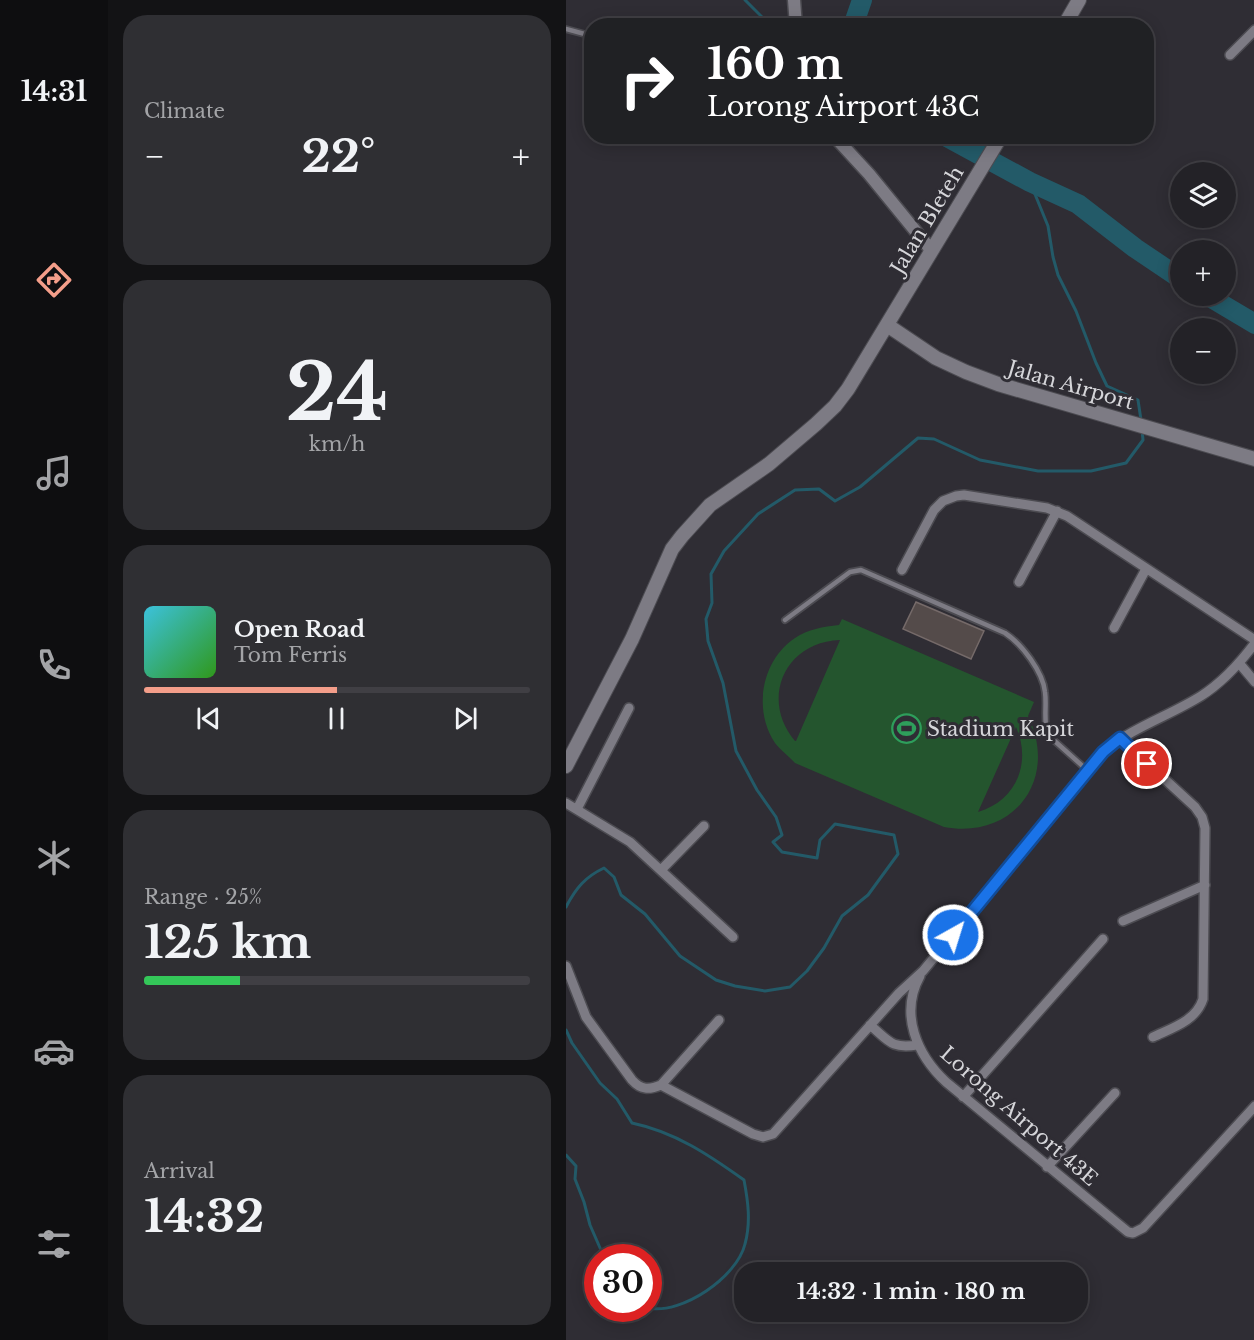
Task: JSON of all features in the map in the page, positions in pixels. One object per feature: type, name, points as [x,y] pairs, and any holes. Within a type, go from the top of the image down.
[{"type":"main road","points":[[1069,18],[1079,0]]},
{"type":"main road","name":"Jalan Bleteh","points":[[566,766],[632,639],[672,549],[710,505],[769,464],[835,406],[848,389],[996,144]]},
{"type":"main road","name":"Jalan Airport","points":[[887,325],[936,358],[998,384],[1254,459]]},
{"type":"street","points":[[794,0],[795,18]]},
{"type":"street","points":[[1230,55],[1254,30]]},
{"type":"street","points":[[841,144],[931,250]]},
{"type":"street","points":[[661,1085],[753,1134],[768,1136],[776,1131],[899,993],[923,971],[1103,752],[1120,738],[1202,695],[1239,663],[1254,642],[1146,568],[1057,511],[964,495],[949,498],[934,510],[902,570]]},
{"type":"street","points":[[1019,582],[1057,511]]},
{"type":"street","points":[[1114,628],[1146,568]]},
{"type":"street","points":[[1239,663],[1254,682]]},
{"type":"street","points":[[577,809],[629,708]]},
{"type":"street","points":[[1120,738],[1199,812],[1205,828],[1203,999],[1200,1008],[1186,1021],[1153,1037]]},
{"type":"street","points":[[566,803],[624,838],[733,937]]},
{"type":"street","points":[[661,870],[704,826]]},
{"type":"street","points":[[1123,921],[1205,885]]},
{"type":"street","points":[[964,1097],[1103,939]]},
{"type":"street","points":[[566,966],[586,1017],[632,1080],[647,1089],[661,1085],[719,1020]]},
{"type":"street","name":"Lorong Airport 43E","points":[[923,971],[917,982],[911,1006],[913,1032],[922,1055],[937,1074],[1123,1230],[1133,1233],[1143,1228],[1254,1106]]},
{"type":"street","points":[[870,1025],[895,1045],[903,1047],[917,1045]]},
{"type":"street","points":[[1048,1167],[1115,1093]]},
{"type":"lane","points":[[566,29],[584,35]]},
{"type":"lane","points":[[785,620],[850,572],[861,570],[1006,633],[1024,649],[1042,680],[1048,735],[1087,770]]},
{"type":"green space","points":[[842,619],[1034,702],[1028,716],[1036,739],[1038,762],[1034,782],[1024,800],[1010,814],[991,824],[969,829],[944,827],[795,763],[777,746],[768,730],[763,701],[764,687],[774,659],[783,648],[805,632],[839,625]],"holes":[[[840,640],[796,741],[795,741],[785,725],[779,708],[779,692],[783,676],[792,662],[804,651],[821,643]],[[1016,727],[1021,741],[1022,754],[1017,779],[1002,799],[978,812]]]},
{"type":"building","points":[[916,602],[984,631],[971,659],[903,629]]},
{"type":"waterway","points":[[745,0],[763,18]]},
{"type":"waterway","points":[[856,18],[862,0]]},
{"type":"waterway","points":[[960,144],[1030,182],[1078,204],[1170,272]]},
{"type":"waterway","points":[[1030,182],[1048,226],[1058,275],[1076,311],[1096,363],[1107,386],[1138,400],[1141,420]]},
{"type":"waterway","points":[[1225,306],[1255,324]]},
{"type":"waterway","points":[[566,907],[582,884],[591,875],[604,868],[614,877],[621,895],[645,914],[680,956],[716,980],[765,991],[790,987],[807,971],[824,948],[842,916],[868,895],[898,854],[894,835],[835,824],[820,840],[817,858],[782,852],[773,842],[782,835],[776,817],[757,790],[736,751],[723,683],[708,641],[706,619],[712,603],[711,574],[724,551],[758,514],[795,490],[819,489],[835,501],[860,487],[918,438],[934,439],[980,460],[1038,471],[1091,471],[1126,463],[1143,440],[1142,430]]},
{"type":"waterway","points":[[566,1030],[572,1043],[600,1083],[617,1099],[632,1123],[677,1138],[705,1153],[744,1180],[748,1228],[740,1257],[720,1281],[706,1291],[692,1300],[662,1309]]},
{"type":"waterway","points":[[566,1155],[576,1166],[575,1179],[598,1244]]},
{"type":"place","name":"Stadium Kapit","points":[[906,729]]},
{"type":"route","points":[[953,935],[1103,752],[1120,738],[1147,764]]}]
